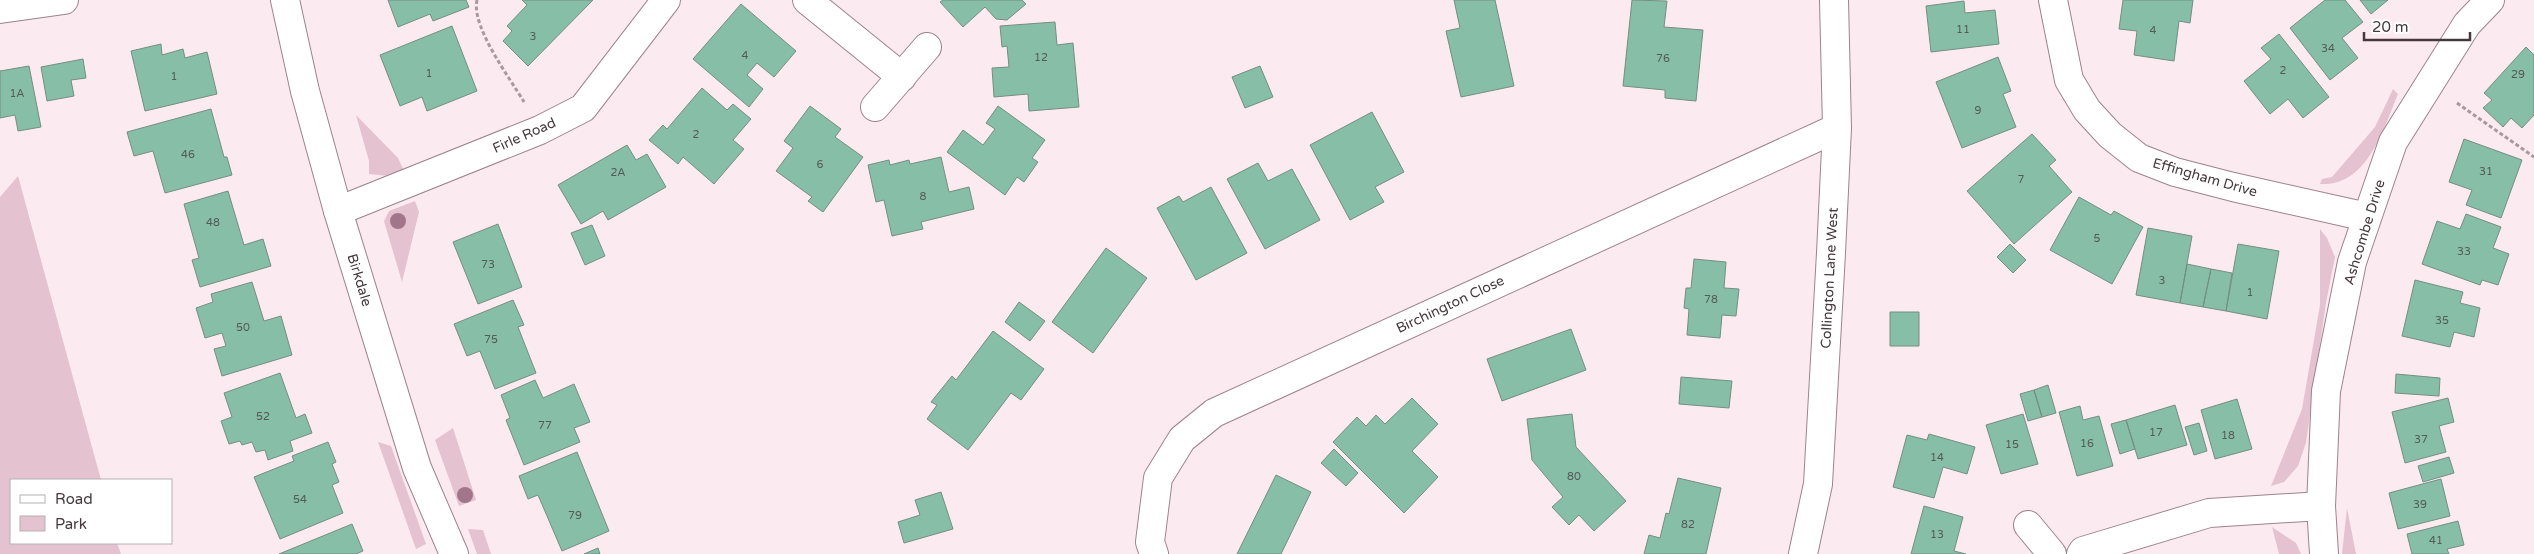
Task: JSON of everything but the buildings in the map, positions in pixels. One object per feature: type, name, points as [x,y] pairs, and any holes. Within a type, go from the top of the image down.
[{"type":"street","points":[[0,9],[64,0]]},
{"type":"street","name":"Birkdale","points":[[285,0],[305,91],[338,211],[417,468],[454,554]]},
{"type":"street","name":"Firle Road","points":[[338,211],[540,130],[583,108],[666,0]]},
{"type":"street","points":[[807,0],[902,76]]},
{"type":"street","name":"Collington Lane West","points":[[1803,554],[1818,484],[1837,128],[1834,0]]},
{"type":"street","name":"Effingham Drive","points":[[2053,0],[2069,80],[2087,110],[2098,123],[2139,158],[2175,172],[2232,187],[2367,217]]},
{"type":"street","name":"Ashcombe Drive","points":[[2324,554],[2321,506],[2326,391],[2352,262],[2393,142],[2467,24],[2490,0]]},
{"type":"street","points":[[876,107],[928,47]]},
{"type":"street","name":"Birchington Close","points":[[1154,554],[1150,542],[1158,478],[1182,439],[1214,413],[1837,128]]},
{"type":"street","points":[[2081,554],[2084,551],[2209,513],[2321,506]]},
{"type":"street","points":[[2028,525],[2052,554]]},
{"type":"path","points":[[477,0],[475,6],[478,24],[540,130]]},
{"type":"path","points":[[2430,84],[2534,157]]},
{"type":"green space","points":[[2393,89],[2398,94],[2371,154],[2350,176],[2336,182],[2320,184],[2322,179],[2332,177],[2375,127]]},
{"type":"green space","points":[[356,115],[398,158],[404,171],[389,176],[369,174],[369,161]]},
{"type":"green space","points":[[18,176],[101,479],[10,479],[10,544],[117,544],[121,554],[0,554],[0,197]]},
{"type":"green space","points":[[415,201],[419,212],[402,282],[384,221],[389,211]]},
{"type":"green space","points":[[2320,229],[2327,238],[2335,257],[2326,303],[2306,443],[2298,466],[2284,482],[2271,486],[2302,409],[2320,305]]},
{"type":"green space","points":[[453,428],[476,500],[459,506],[435,440]]},
{"type":"green space","points":[[378,442],[391,446],[426,544],[416,549]]},
{"type":"green space","points":[[2347,508],[2356,554],[2342,554]]},
{"type":"green space","points":[[2272,527],[2296,543],[2301,554],[2279,554]]},
{"type":"green space","points":[[468,529],[483,530],[491,554],[477,554]]}]
